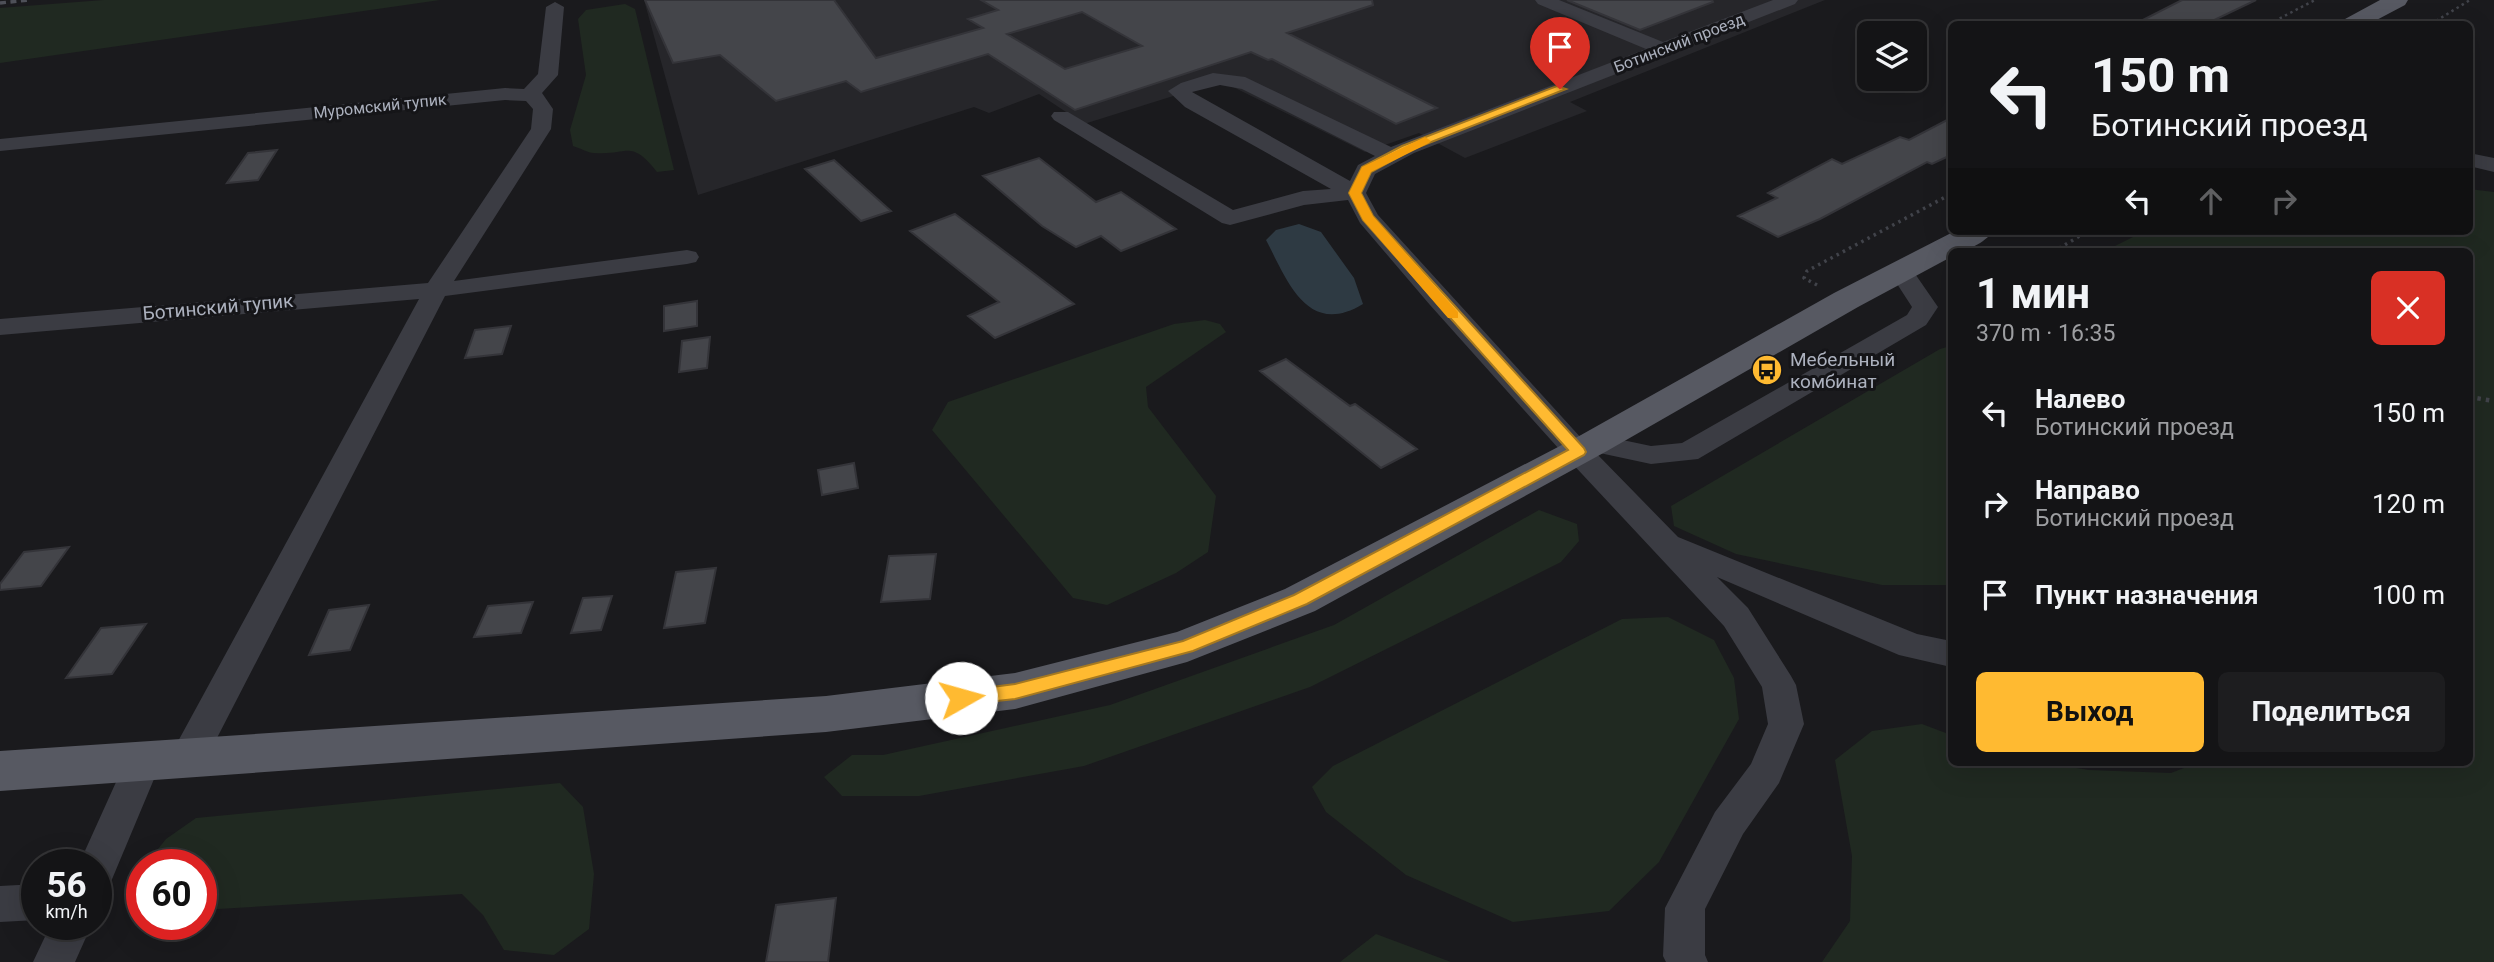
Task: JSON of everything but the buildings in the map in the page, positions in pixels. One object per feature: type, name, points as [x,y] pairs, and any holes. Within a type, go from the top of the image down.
[{"type":"main road","points":[[2359,21],[2398,0]]},
{"type":"main road","points":[[0,771],[826,714],[1015,691],[1187,646],[1300,600],[1586,447],[1846,300],[1971,235]]},
{"type":"street","points":[[1544,0],[1663,49]]},
{"type":"street","name":"Ботинский проезд","points":[[1355,193],[1366,170],[1392,156],[1789,0]]},
{"type":"street","points":[[188,756],[437,288],[541,130],[545,111],[541,101],[530,94],[548,75],[555,7]]},
{"type":"street","points":[[1392,156],[1249,85],[1227,77],[1206,80],[1178,92],[1192,103],[1355,193],[1377,228],[1586,447],[1664,542],[1736,617],[1779,685],[1786,724],[1766,772],[1729,823],[1685,908],[1684,956],[1687,962]]},
{"type":"street","name":"Муромский тупик","points":[[0,145],[505,94],[530,94]]},
{"type":"street","points":[[1061,116],[1230,218],[1303,198],[1355,193]]},
{"type":"street","points":[[2473,160],[2494,165]]},
{"type":"street","name":"Ботинский тупик","points":[[0,327],[489,285],[687,257]]},
{"type":"street","points":[[1586,447],[1651,455],[1688,452],[1917,320],[1925,307],[1902,273]]},
{"type":"street","points":[[1664,542],[1911,646],[1948,653]]},
{"type":"street","points":[[106,849],[144,760]]},
{"type":"street","points":[[0,904],[21,903]]},
{"type":"street","points":[[54,962],[64,940]]},
{"type":"path","points":[[2275,21],[2315,0]]},
{"type":"path","points":[[2436,21],[2470,0]]},
{"type":"path","points":[[1846,300],[1804,278],[1807,271],[1948,196]]},
{"type":"path","points":[[2060,248],[2081,235]]},
{"type":"path","points":[[2473,398],[2494,401]]},
{"type":"shaded area","points":[[104,0],[440,0],[0,63],[0,8]]},
{"type":"shaded area","points":[[644,0],[1825,0],[1570,102],[1587,111],[1465,158],[1419,133],[1365,152],[1221,81],[1084,124],[1039,94],[989,113],[974,107],[698,195]]},
{"type":"shaded area","points":[[625,4],[635,9],[674,170],[657,172],[641,155],[634,152],[592,153],[573,146],[570,130],[586,75],[578,19],[586,10]]},
{"type":"shaded area","points":[[2473,189],[2494,192],[2494,962],[1822,962],[1850,921],[1852,856],[1835,760],[1872,731],[1922,724],[1948,734],[1948,766],[2064,766],[2089,770],[2171,773],[2189,766],[2473,766],[2473,248],[2111,248],[2137,235],[2473,235]]},
{"type":"shaded area","points":[[1299,224],[1321,232],[1354,278],[1363,304],[1344,313],[1327,314],[1313,309],[1301,300],[1282,272],[1266,240],[1276,230]]},
{"type":"shaded area","points":[[1205,320],[1220,324],[1226,332],[1146,387],[1148,407],[1216,496],[1208,552],[1176,573],[1107,605],[1073,598],[932,430],[948,402],[1174,324]]},
{"type":"shaded area","points":[[1948,347],[1948,585],[1882,585],[1736,554],[1674,526],[1671,506]]},
{"type":"shaded area","points":[[1539,510],[1577,524],[1579,541],[1561,562],[1310,687],[1084,766],[919,796],[842,796],[824,777],[852,755],[883,755],[1110,705],[1334,625]]},
{"type":"shaded area","points":[[1668,617],[1714,640],[1734,678],[1739,719],[1659,862],[1609,911],[1513,922],[1406,875],[1326,812],[1312,787],[1333,766],[1622,619]]},
{"type":"shaded area","points":[[560,783],[583,807],[594,874],[589,929],[554,955],[504,950],[483,915],[462,894],[217,909],[217,849],[158,849],[166,839],[196,818]]},
{"type":"shaded area","points":[[1376,934],[1451,962],[1340,962]]},
{"type":"railway","points":[[0,3],[29,0]]},
{"type":"slow traffic","points":[[1425,141],[1366,170],[1355,193],[1368,218],[1453,315]]},
{"type":"place","name":"Мебельный комбинат","points":[[1767,370]]},
{"type":"route","points":[[961,698],[1015,691],[1187,646],[1300,600],[1578,452],[1368,218],[1355,193],[1366,170],[1406,148],[1560,89]]}]
